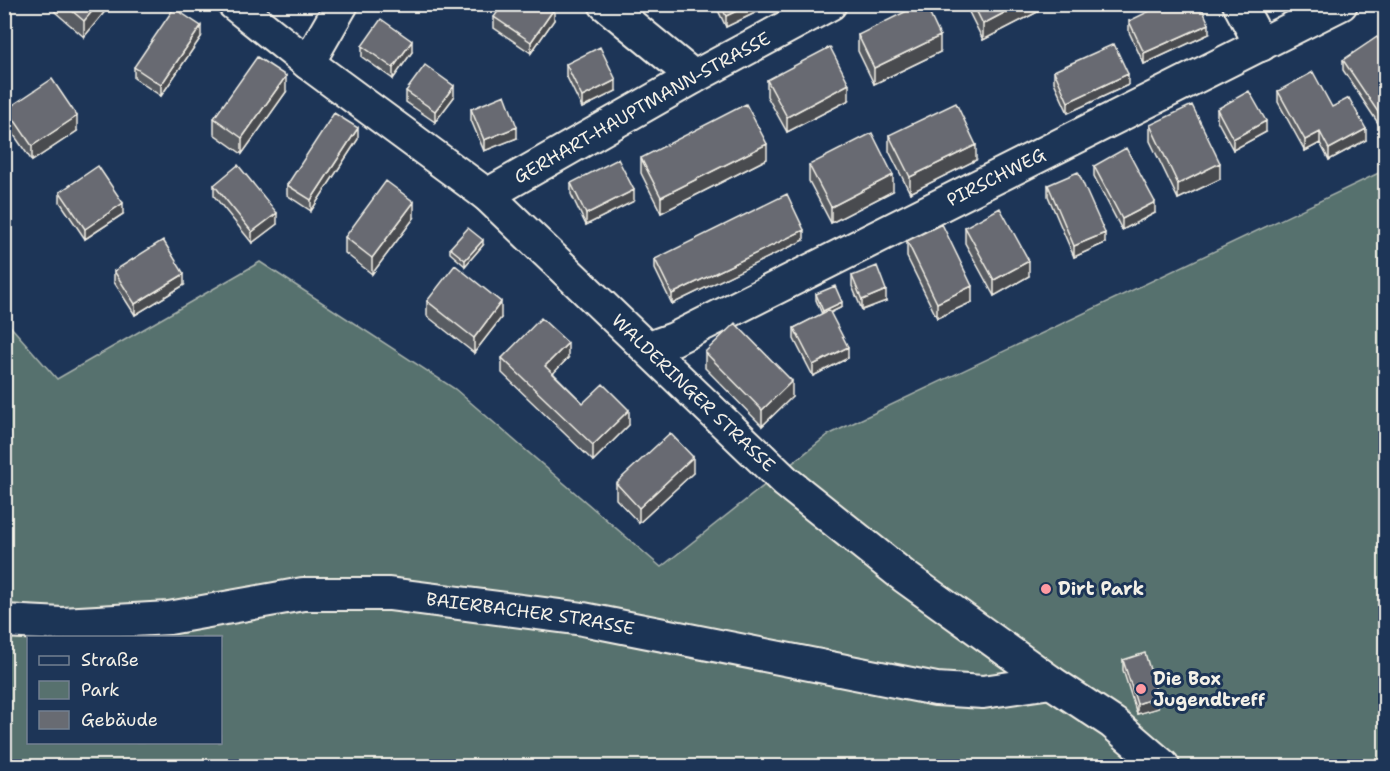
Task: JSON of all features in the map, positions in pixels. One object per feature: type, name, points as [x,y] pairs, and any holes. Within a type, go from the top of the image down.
[{"type":"street","name":"WALDERINGER STRASSE","points":[[234,4],[308,63],[487,195],[649,348],[786,482],[905,577],[1051,682],[1113,723],[1163,766]]},
{"type":"street","points":[[308,63],[342,4]]},
{"type":"street","points":[[605,4],[693,77]]},
{"type":"street","name":"GERHART-HAUPTMANN-STRASSE","points":[[487,195],[693,77],[830,4]]},
{"type":"street","points":[[1239,4],[1261,45]]},
{"type":"street","name":"PIRSCHWEG","points":[[649,348],[674,339],[1341,4]]},
{"type":"street","name":"BAIERBACHER STRASSE","points":[[4,621],[62,624],[169,618],[303,594],[389,594],[583,619],[936,688],[982,693],[1051,682]]},
{"type":"green space","points":[[1385,170],[1385,766],[5,766],[4,319],[57,379],[260,262],[455,389],[661,567],[828,435]]},
{"type":"building","points":[[64,4],[98,4],[84,21]]},
{"type":"building","points":[[503,4],[547,4],[554,9],[531,42],[494,17]]},
{"type":"building","points":[[720,4],[751,4],[726,16]]},
{"type":"building","points":[[925,4],[940,36],[874,68],[858,35]]},
{"type":"building","points":[[973,4],[1021,4],[983,24]]},
{"type":"building","points":[[1164,4],[1200,4],[1209,24],[1144,53],[1129,21]]},
{"type":"building","points":[[174,8],[201,26],[161,85],[134,67]]},
{"type":"building","points":[[381,19],[412,41],[393,68],[362,46]]},
{"type":"building","points":[[1377,37],[1386,50],[1386,112],[1380,115],[1343,60]]},
{"type":"building","points":[[1114,44],[1128,74],[1068,102],[1054,71]]},
{"type":"building","points":[[600,47],[616,80],[582,97],[566,64]]},
{"type":"building","points":[[830,47],[849,84],[787,117],[767,80]]},
{"type":"building","points":[[257,57],[286,76],[242,138],[214,118]]},
{"type":"building","points":[[425,65],[454,86],[435,111],[406,91]]},
{"type":"building","points":[[1313,72],[1332,107],[1349,98],[1366,129],[1329,149],[1320,132],[1305,140],[1278,91]]},
{"type":"building","points":[[52,79],[77,116],[32,146],[7,109]]},
{"type":"building","points":[[1249,91],[1266,121],[1233,139],[1217,109]]},
{"type":"building","points":[[505,95],[517,127],[484,140],[471,109]]},
{"type":"building","points":[[956,103],[976,145],[910,177],[889,135]]},
{"type":"building","points":[[746,104],[767,144],[661,197],[641,158]]},
{"type":"building","points":[[1192,105],[1220,163],[1178,184],[1150,125]]},
{"type":"building","points":[[334,113],[358,128],[311,200],[287,185]]},
{"type":"building","points":[[872,133],[893,175],[831,207],[809,165]]},
{"type":"building","points":[[1126,148],[1155,202],[1122,219],[1094,166]]},
{"type":"building","points":[[618,159],[634,190],[586,214],[571,183]]},
{"type":"building","points":[[238,165],[277,213],[252,232],[214,185]]},
{"type":"building","points":[[98,166],[123,203],[85,229],[60,192]]},
{"type":"building","points":[[1078,172],[1105,233],[1074,246],[1048,185]]},
{"type":"building","points":[[386,181],[414,202],[372,258],[345,237]]},
{"type":"building","points":[[787,194],[804,230],[672,294],[655,259]]},
{"type":"building","points":[[1000,208],[1029,261],[994,280],[965,227]]},
{"type":"building","points":[[942,224],[972,286],[937,303],[907,241]]},
{"type":"building","points":[[468,228],[483,240],[465,260],[450,248]]},
{"type":"building","points":[[163,240],[184,274],[135,304],[114,271]]},
{"type":"building","points":[[455,265],[501,302],[474,338],[427,301]]},
{"type":"building","points":[[877,266],[886,290],[862,300],[852,276]]},
{"type":"building","points":[[835,286],[842,302],[823,311],[816,294]]},
{"type":"building","points":[[829,310],[848,347],[813,365],[794,328]]},
{"type":"building","points":[[541,318],[568,343],[545,366],[583,403],[603,384],[629,410],[593,445],[502,358]]},
{"type":"building","points":[[735,323],[792,381],[762,410],[705,352]]},
{"type":"building","points":[[670,433],[693,457],[639,508],[616,483]]},
{"type":"building","name":"Die Box Jugendtreff","points":[[1145,653],[1158,697],[1137,704],[1123,660]]},
{"type":"place","name":"Dirt Park","points":[[1046,589]]},
{"type":"place","name":"Die Box Jugendtreff","points":[[1141,689]]}]
